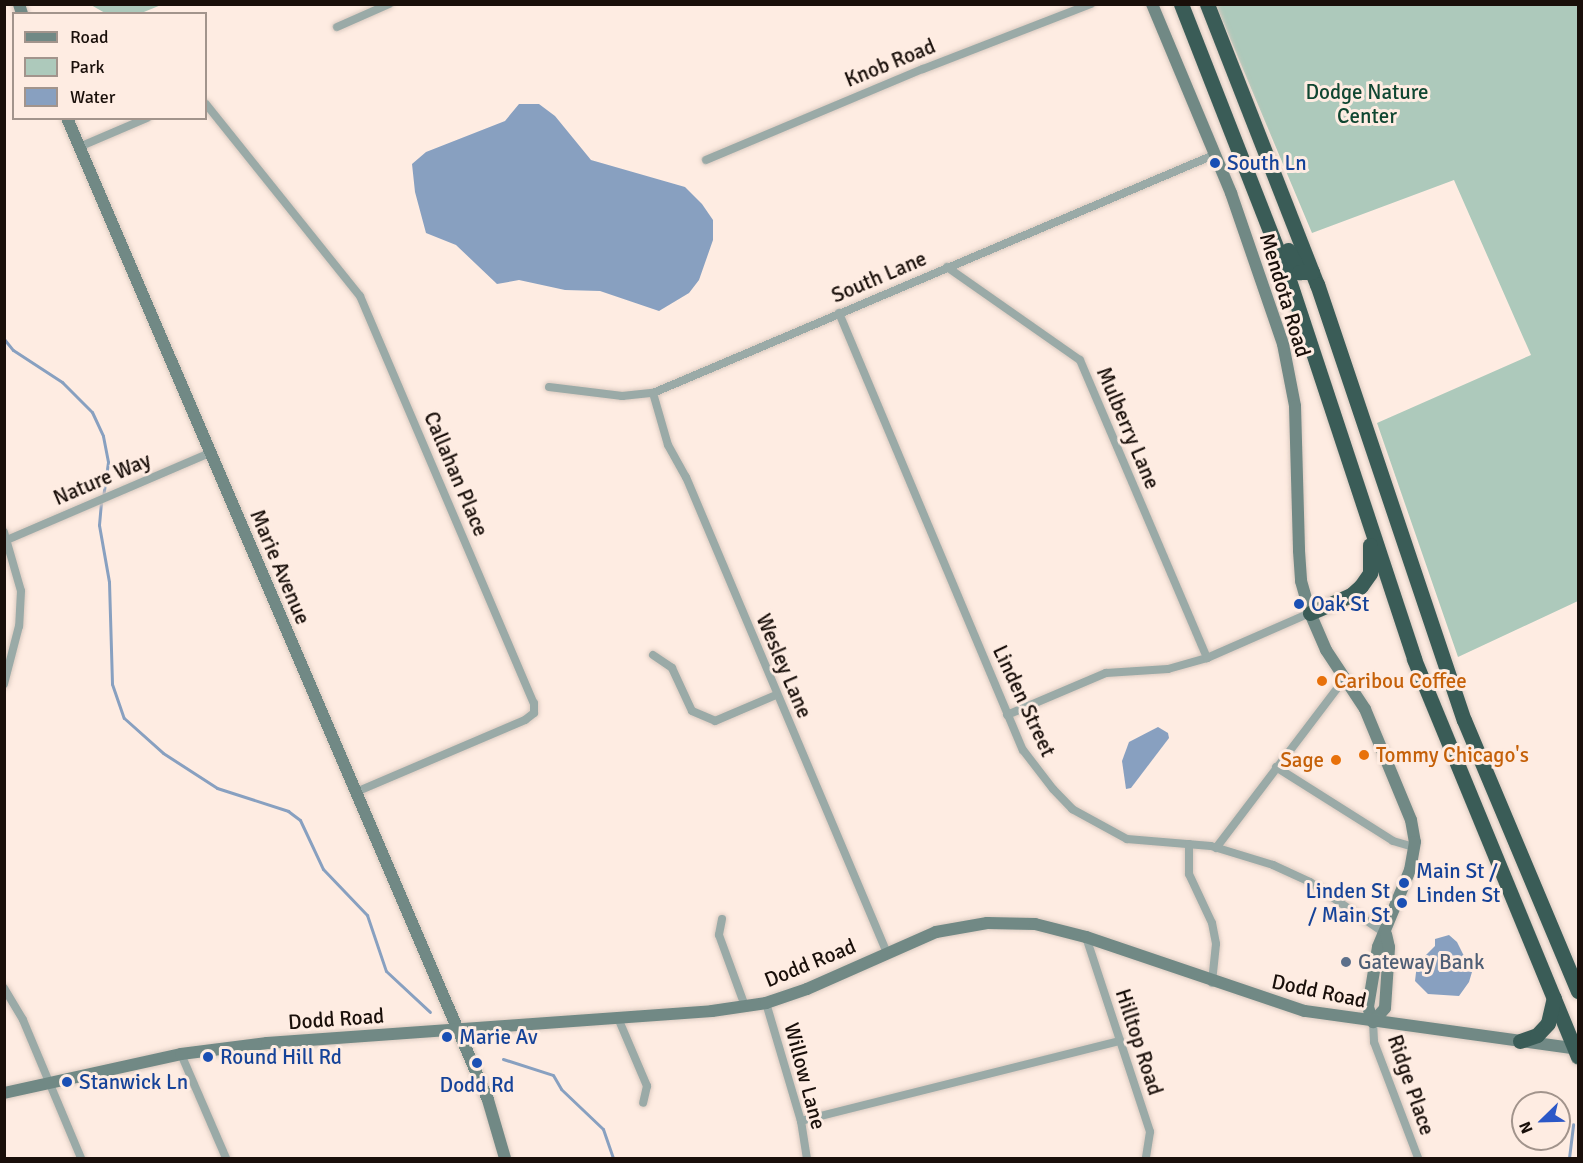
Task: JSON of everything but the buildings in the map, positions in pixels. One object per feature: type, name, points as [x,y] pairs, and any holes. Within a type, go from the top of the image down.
[{"type":"highway","points":[[1181,4],[1287,274],[1364,512],[1429,696],[1577,1051]]},
{"type":"highway","points":[[1207,4],[1312,272],[1464,719],[1578,991]]},
{"type":"highway","points":[[1241,152],[1280,228],[1293,264],[1303,273],[1312,272]]},
{"type":"highway","points":[[1310,613],[1351,596],[1370,573],[1372,559],[1364,512]]},
{"type":"highway","points":[[1520,1041],[1537,1035],[1548,1023],[1554,998]]},
{"type":"street","points":[[338,27],[389,4]]},
{"type":"street","name":"Knob Road","points":[[706,160],[923,69],[1091,4]]},
{"type":"street","name":"Mendota Road","points":[[1152,4],[1216,154],[1283,344],[1295,406],[1299,561],[1310,613],[1326,650],[1365,709],[1403,795],[1414,847]]},
{"type":"street","name":"Callahan Place","points":[[207,105],[360,296],[534,704],[534,713],[525,720],[356,792]]},
{"type":"street","name":"Marie Avenue","points":[[68,120],[488,1100],[506,1158]]},
{"type":"street","points":[[79,147],[142,120]]},
{"type":"street","name":"South Lane","points":[[549,387],[622,396],[653,393],[1216,154]]},
{"type":"street","name":"Mulberry Lane","points":[[947,267],[1080,360],[1207,658]]},
{"type":"street","name":"Linden Street","points":[[839,313],[1023,750],[1072,809],[1127,839],[1216,848],[1273,865],[1310,882],[1386,934]]},
{"type":"street","name":"Wesley Lane","points":[[653,393],[668,445],[686,477],[776,695],[887,953]]},
{"type":"street","name":"Nature Way","points":[[7,536],[210,453]]},
{"type":"street","points":[[4,684],[19,626],[21,591],[7,536]]},
{"type":"street","points":[[1007,715],[1106,673],[1168,669],[1207,658],[1310,613]]},
{"type":"street","points":[[654,655],[672,668],[692,711],[716,721],[776,695]]},
{"type":"street","points":[[1216,848],[1345,678]]},
{"type":"street","points":[[1276,767],[1393,841],[1414,847],[1405,885],[1386,934],[1378,947],[1368,1007],[1373,1022]]},
{"type":"street","points":[[1189,844],[1189,874],[1212,923],[1216,944],[1212,983]]},
{"type":"street","points":[[722,919],[719,935],[745,1006]]},
{"type":"street","name":"Dodd Road","points":[[4,1093],[181,1054],[267,1043],[618,1018],[766,1003],[807,989],[936,932],[987,923],[1035,924],[1086,937],[1212,983],[1305,1011],[1577,1051]]},
{"type":"street","name":"Hilltop Road","points":[[1086,937],[1150,1132],[1146,1158]]},
{"type":"street","points":[[4,988],[23,1020],[81,1158]]},
{"type":"street","name":"Willow Lane","points":[[766,1003],[801,1121],[807,1158]]},
{"type":"street","points":[[618,1018],[647,1086],[643,1102]]},
{"type":"street","name":"Ridge Place","points":[[1373,1022],[1374,1042],[1418,1158]]},
{"type":"street","points":[[801,1121],[1120,1041]]},
{"type":"street","points":[[181,1054],[226,1158]]},
{"type":"green space","points":[[91,5],[161,5],[144,12],[103,12]]},
{"type":"green space","name":"Dodge Nature Center","points":[[1216,5],[1578,5],[1578,601],[1458,657],[1377,423],[1531,355],[1454,180],[1312,233]]},
{"type":"water","points":[[519,104],[539,104],[555,116],[591,160],[685,187],[702,204],[713,220],[713,240],[699,280],[689,293],[659,311],[600,291],[565,290],[519,280],[497,284],[456,245],[426,233],[415,192],[412,164],[426,152],[505,121]]},
{"type":"water","points":[[1158,727],[1168,733],[1169,738],[1131,788],[1126,789],[1122,761],[1129,742]]},
{"type":"water","points":[[1449,935],[1457,942],[1472,972],[1469,982],[1459,996],[1428,994],[1415,981],[1417,964],[1435,946],[1435,939]]},
{"type":"waterway","points":[[4,339],[13,350],[62,382],[92,412],[103,436],[108,462],[103,496]]},
{"type":"waterway","points":[[101,502],[99,525],[109,582],[112,684],[124,718],[163,753],[217,788],[288,811],[300,820],[323,869],[367,915],[386,971],[430,1012]]},
{"type":"waterway","points":[[503,1059],[553,1075],[561,1089],[603,1129],[613,1158]]},
{"type":"waterway","points":[[1569,1158],[1573,1124]]},
{"type":"place","name":"South Ln","points":[[1215,163]]},
{"type":"place","name":"Oak St","points":[[1299,604]]},
{"type":"place","name":"Caribou Coffee","points":[[1322,681]]},
{"type":"place","name":"Tommy Chicago's","points":[[1364,755]]},
{"type":"place","name":"Sage","points":[[1336,760]]},
{"type":"place","name":"Main St / Linden St","points":[[1404,883]]},
{"type":"place","name":"Linden St / Main St","points":[[1402,903]]},
{"type":"place","name":"Gateway Bank","points":[[1346,962]]},
{"type":"place","name":"Marie Av","points":[[447,1037]]},
{"type":"place","name":"Round Hill Rd","points":[[208,1057]]},
{"type":"place","name":"Dodd Rd","points":[[477,1063]]},
{"type":"place","name":"Stanwick Ln","points":[[67,1082]]}]
